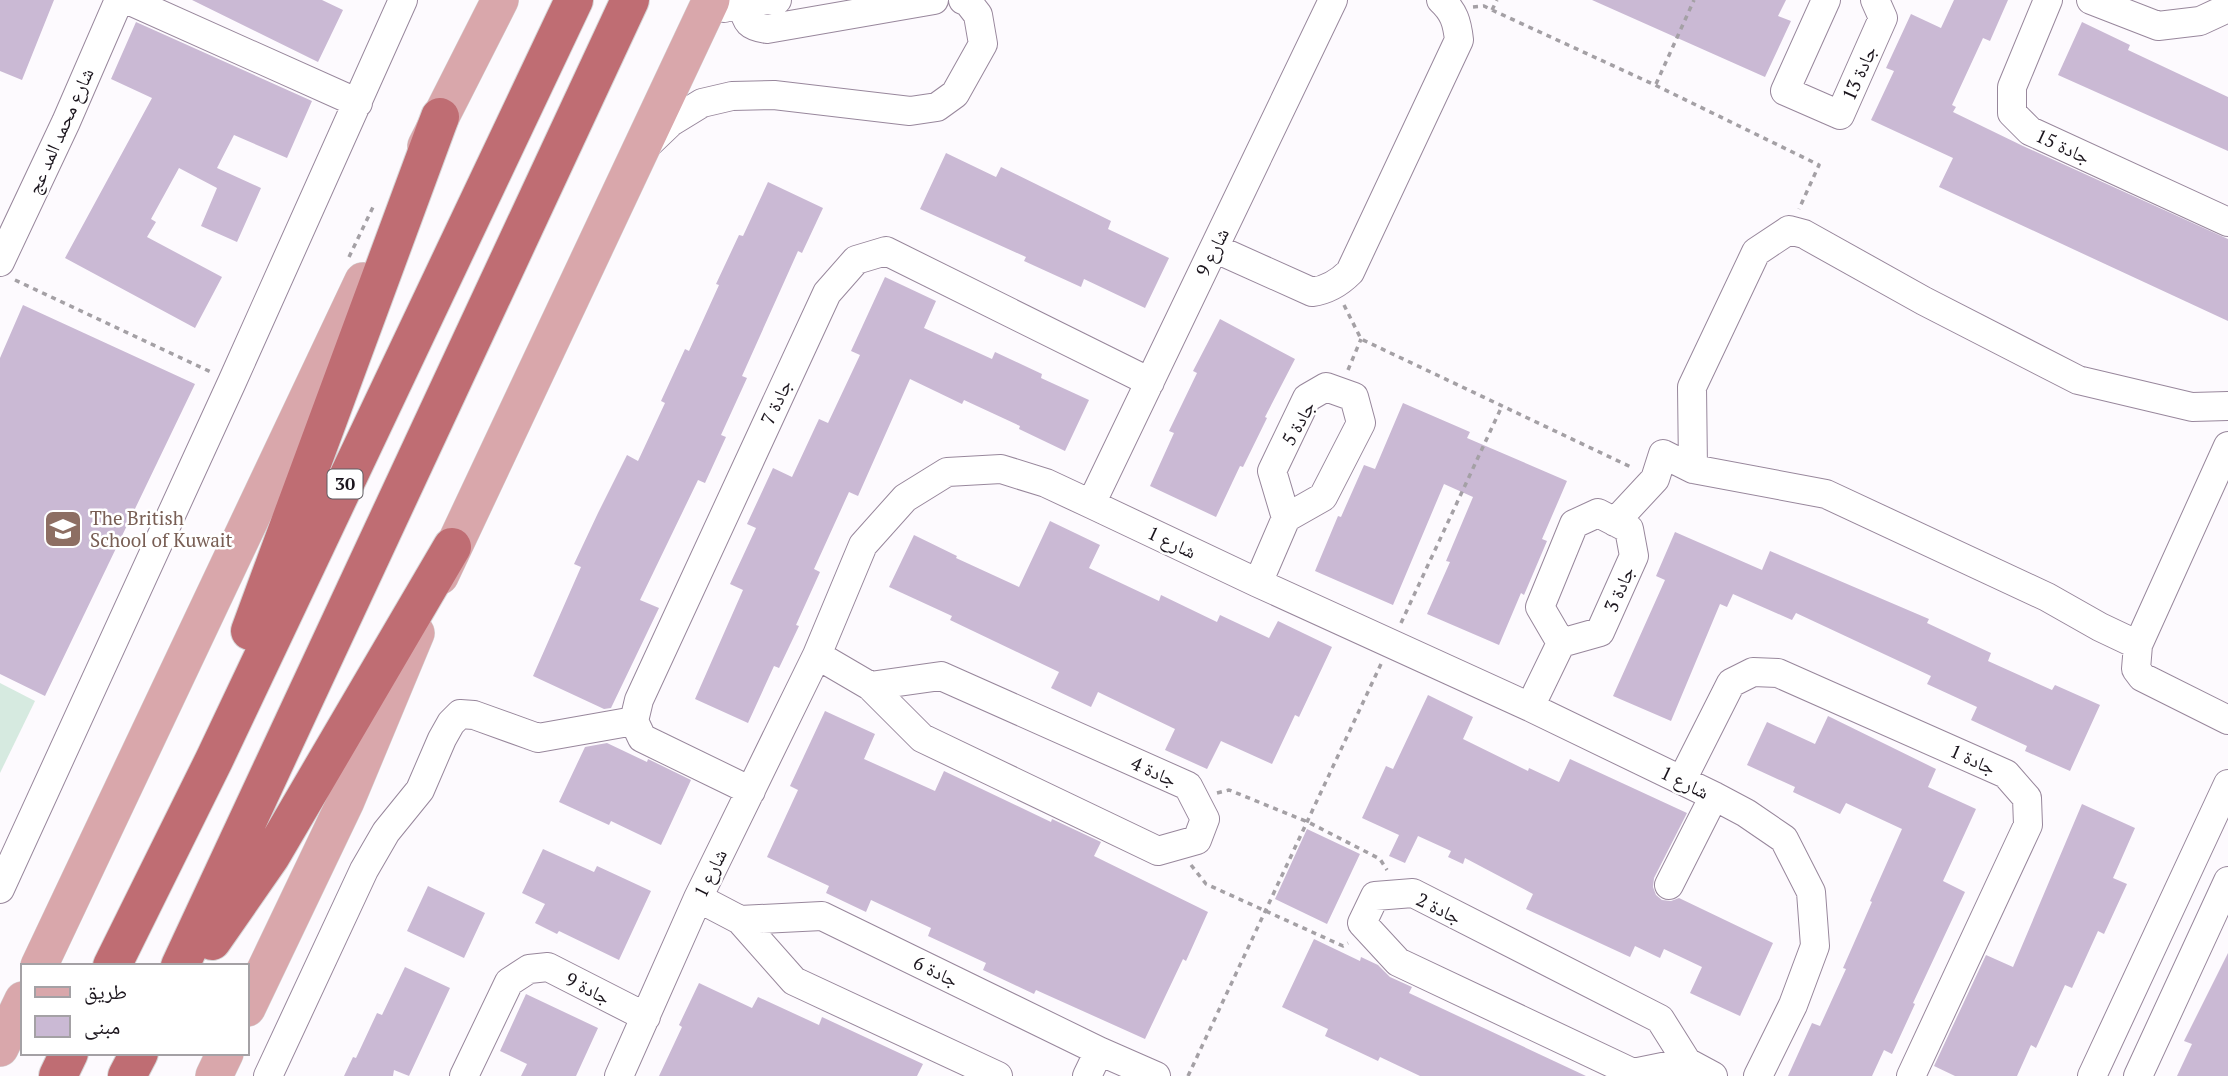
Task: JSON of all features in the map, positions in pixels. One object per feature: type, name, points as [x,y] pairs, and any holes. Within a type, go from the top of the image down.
[{"type":"highway","name":"30","points":[[113,964],[214,760],[574,0]]},
{"type":"highway","points":[[181,964],[630,0]]},
{"type":"highway","points":[[214,760],[247,640],[440,117]]},
{"type":"highway","points":[[196,964],[271,856],[452,547]]},
{"type":"highway","points":[[58,1076],[68,1055]]},
{"type":"highway","points":[[127,1076],[138,1055]]},
{"type":"main road","points":[[40,964],[440,117],[499,0]]},
{"type":"main road","points":[[248,1007],[346,801],[452,547],[644,143],[726,3]]},
{"type":"main road","points":[[0,1048],[21,1004]]},
{"type":"main road","points":[[214,1076],[224,1055]]},
{"type":"street","name":"شارع محمد المد عج","points":[[6,253],[119,0]]},
{"type":"street","points":[[128,0],[358,103]]},
{"type":"street","points":[[0,889],[403,0]]},
{"type":"street","points":[[726,3],[777,0]]},
{"type":"street","points":[[726,3],[754,27],[766,29],[934,0]]},
{"type":"street","points":[[644,143],[702,103],[732,96],[774,95],[910,111],[937,107],[955,94],[983,44],[978,15],[968,2],[962,0]]},
{"type":"street","name":"شارع 9","points":[[1091,504],[1334,0]]},
{"type":"street","name":"جادة 13","points":[[1826,0],[1785,91],[1840,116],[1883,18],[1875,0]]},
{"type":"street","name":"جادة 15","points":[[2048,0],[2012,87],[2012,113],[2031,131],[2228,222]]},
{"type":"street","points":[[2091,0],[2158,26],[2200,21],[2228,8]]},
{"type":"street","points":[[1214,248],[1312,292],[1325,290],[1350,272],[1459,40],[1457,20],[1446,4]]},
{"type":"street","points":[[1693,469],[1692,387],[1756,252],[1789,230],[1804,233],[1924,301],[2078,380],[2192,407],[2228,405]]},
{"type":"street","name":"جادة 7","points":[[634,721],[639,700],[827,293],[856,260],[887,251],[1150,382]]},
{"type":"street","name":"جادة 5","points":[[1326,387],[1354,397],[1362,423],[1323,497],[1286,518],[1272,471],[1307,398],[1326,387]]},
{"type":"street","points":[[2228,446],[2138,645],[2136,669],[2142,677],[2228,720]]},
{"type":"street","points":[[1530,707],[1561,643],[1540,607],[1574,524],[1598,513],[1615,522],[1655,479],[1662,454],[1693,469],[1826,494],[2047,597],[2138,645]]},
{"type":"street","name":"شارع 1","points":[[619,1076],[698,898],[817,655],[863,545],[905,498],[947,472],[1001,469],[1046,483],[1530,707],[1714,796],[1746,813],[1784,839],[1811,892],[1815,946],[1793,1005],[1758,1076]]},
{"type":"street","points":[[1258,583],[1286,518]]},
{"type":"street","name":"جادة 3","points":[[1561,643],[1600,632],[1634,556],[1629,529],[1615,522]]},
{"type":"street","points":[[817,655],[870,686],[922,738],[1158,851],[1177,846]]},
{"type":"street","name":"جادة 1","points":[[1682,780],[1731,682],[1753,672],[1778,673],[2006,774],[2027,798],[2028,825],[1911,1076]]},
{"type":"street","name":"جادة 4","points":[[870,686],[941,676],[1188,786],[1205,819],[1197,840],[1177,846]]},
{"type":"street","points":[[268,1076],[364,870],[386,832],[420,790],[451,723],[460,714],[474,715],[538,738],[634,721],[642,738],[751,792]]},
{"type":"street","points":[[2092,1076],[2228,784]]},
{"type":"street","points":[[1668,885],[1714,796]]},
{"type":"street","points":[[2106,1046],[2115,1061],[2141,1068],[2228,881]]},
{"type":"street","name":"جادة 2","points":[[1370,932],[1362,923],[1375,896],[1413,893],[1660,1019],[1687,1062],[1713,1076]]},
{"type":"street","points":[[698,898],[740,920],[794,981],[998,1076]]},
{"type":"street","name":"جادة 6","points":[[740,920],[822,916],[1156,1076]]},
{"type":"street","points":[[1370,932],[1398,962],[1633,1073],[1687,1062]]},
{"type":"street","name":"جادة 9","points":[[464,1076],[509,982],[529,969],[548,967],[646,1017]]},
{"type":"street","points":[[1087,1076],[1099,1051]]},
{"type":"path","points":[[1492,10],[1497,0]]},
{"type":"path","points":[[1655,85],[1694,0]]},
{"type":"path","points":[[1446,4],[1484,6],[1819,165],[1789,230]]},
{"type":"path","points":[[6,253],[232,382]]},
{"type":"path","points":[[1334,285],[1361,339],[1655,479]]},
{"type":"path","points":[[1339,392],[1361,339]]},
{"type":"path","points":[[1188,1076],[1503,406]]},
{"type":"path","points":[[1195,799],[1229,790],[1308,822],[1380,859],[1401,894]]},
{"type":"path","points":[[1177,846],[1206,884],[1343,946],[1370,932]]},
{"type":"green space","points":[[0,683],[35,701],[0,773]]},
{"type":"building","points":[[0,0],[54,0],[22,80],[0,71]]},
{"type":"building","points":[[192,0],[322,0],[343,10],[318,62]]},
{"type":"building","points":[[1592,0],[1786,0],[1778,16],[1791,21],[1765,77]]},
{"type":"building","points":[[1954,0],[2008,0],[1990,41],[1983,38],[1952,105],[1956,107],[1953,112],[2228,239],[2228,321],[1939,187],[1953,158],[1871,120],[1894,71],[1886,68],[1911,14],[1941,28]]},
{"type":"building","points":[[136,22],[312,101],[287,158],[234,135],[217,168],[261,188],[237,242],[201,226],[217,188],[179,168],[151,219],[156,222],[147,237],[222,277],[195,328],[65,258],[152,98],[111,79]]},
{"type":"building","points":[[2082,22],[2130,45],[2128,50],[2228,97],[2228,151],[2058,75]]},
{"type":"building","points":[[946,153],[996,177],[1001,167],[1111,221],[1108,229],[1169,258],[1145,308],[1084,279],[1081,287],[1024,261],[1026,257],[920,209]]},
{"type":"building","points":[[768,182],[823,208],[802,253],[798,251],[742,376],[747,378],[721,435],[726,437],[705,483],[698,480],[640,600],[659,608],[611,708],[604,709],[533,676],[581,567],[574,564],[598,513],[627,455],[638,461],[665,403],[661,401],[685,349],[689,351],[719,285],[716,284],[739,235],[743,236]]},
{"type":"building","points":[[885,277],[936,301],[924,328],[992,359],[995,352],[1042,374],[1041,378],[1089,400],[1065,451],[1019,429],[1020,426],[964,400],[962,404],[910,379],[858,496],[849,492],[814,569],[820,572],[796,625],[799,626],[779,668],[774,666],[748,723],[695,699],[743,590],[730,584],[756,528],[747,524],[773,468],[792,477],[819,419],[828,423],[860,355],[851,351]]},
{"type":"building","name":"The British School of Kuwait","points":[[23,305],[195,384],[45,696],[0,674],[0,358]]},
{"type":"building","points":[[1220,319],[1295,359],[1216,517],[1150,486],[1174,433],[1169,431],[1197,373],[1193,371]]},
{"type":"building","points":[[1403,403],[1470,432],[1467,438],[1567,481],[1542,539],[1547,541],[1499,645],[1427,614],[1450,562],[1446,561],[1473,497],[1444,484],[1393,605],[1315,571],[1338,516],[1341,517],[1364,465],[1375,469]]},
{"type":"building","points":[[1050,521],[1100,545],[1089,568],[1159,601],[1161,595],[1217,622],[1220,615],[1269,638],[1278,621],[1332,647],[1299,717],[1295,715],[1272,764],[1221,741],[1207,769],[1165,750],[1175,729],[1098,692],[1091,707],[1051,688],[1059,672],[950,620],[952,616],[889,587],[914,535],[1019,587]]},
{"type":"building","points":[[1675,532],[1762,570],[1770,551],[1929,619],[1927,623],[1991,653],[1988,661],[2052,690],[2055,685],[2100,705],[2070,771],[2025,751],[2027,746],[1971,720],[1977,707],[1927,684],[1931,676],[1796,613],[1792,620],[1733,594],[1727,607],[1720,604],[1671,721],[1613,696],[1665,580],[1656,576]]},
{"type":"building","points":[[1428,695],[1473,717],[1463,739],[1528,771],[1529,768],[1559,782],[1570,759],[1687,813],[1654,878],[1653,887],[1662,900],[1679,898],[1773,943],[1740,1016],[1690,993],[1702,967],[1664,949],[1660,958],[1635,946],[1630,957],[1526,909],[1533,894],[1465,858],[1463,864],[1448,857],[1451,851],[1418,836],[1405,863],[1389,856],[1399,835],[1362,818],[1386,766],[1393,769]]},
{"type":"building","points":[[825,711],[875,734],[864,759],[935,791],[944,771],[1051,822],[1052,819],[1101,842],[1094,856],[1208,912],[1145,1039],[1036,990],[1034,994],[983,970],[986,963],[928,936],[931,928],[871,900],[866,912],[826,893],[829,886],[767,857],[798,790],[790,786]]},
{"type":"building","points":[[1828,716],[1936,769],[1928,787],[1976,809],[1943,881],[1965,892],[1892,1054],[1884,1050],[1872,1076],[1788,1076],[1812,1023],[1820,1026],[1902,829],[1846,803],[1840,814],[1793,792],[1795,787],[1747,765],[1767,722],[1815,744]]},
{"type":"building","points":[[607,743],[691,780],[661,845],[611,821],[609,825],[559,802],[585,747]]},
{"type":"building","points":[[2082,804],[2135,828],[2113,878],[2127,884],[2104,934],[2098,931],[2072,988],[2065,985],[2036,1048],[2031,1045],[2017,1076],[1955,1076],[1934,1066],[1986,955],[2013,967]]},
{"type":"building","points":[[1307,829],[1360,854],[1327,924],[1275,899]]},
{"type":"building","points":[[543,849],[594,872],[597,866],[651,891],[619,960],[559,931],[557,934],[535,923],[545,904],[522,893]]},
{"type":"building","points":[[428,886],[485,913],[464,958],[407,931]]},
{"type":"building","points":[[1314,939],[1360,961],[1361,957],[1378,965],[1390,977],[1412,987],[1409,993],[1586,1076],[1420,1076],[1380,1057],[1378,1061],[1325,1036],[1328,1029],[1282,1007]]},
{"type":"building","points":[[2228,953],[2228,1076],[2177,1076],[2192,1044],[2184,1041]]},
{"type":"building","points":[[405,967],[450,988],[409,1076],[394,1070],[393,1076],[344,1076],[353,1057],[356,1058],[377,1013],[382,1015]]},
{"type":"building","points":[[699,983],[752,1008],[758,997],[819,1025],[822,1017],[923,1064],[917,1076],[659,1076]]},
{"type":"building","points":[[526,994],[598,1028],[576,1076],[521,1076],[527,1064],[500,1051]]},
{"type":"place","name":"The British School of Kuwait","points":[[63,529]]}]
